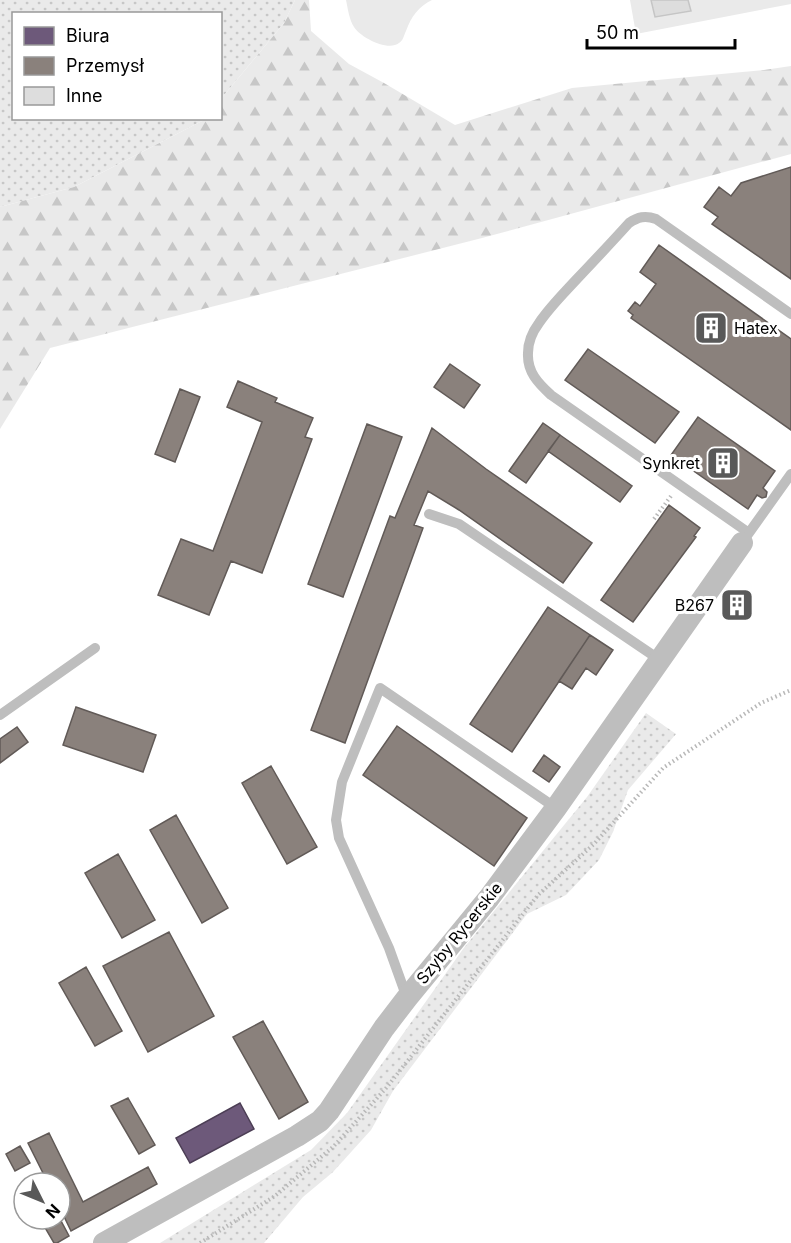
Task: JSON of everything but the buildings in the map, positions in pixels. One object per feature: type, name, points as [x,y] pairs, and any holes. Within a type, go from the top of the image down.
[{"type":"street","name":"Szyby Rycerskie","points":[[104,1243],[297,1136],[320,1120],[337,1099],[384,1028],[489,898],[556,808],[746,538]]},
{"type":"lane","points":[[791,314],[656,219],[649,216],[641,217],[629,224],[556,302],[539,323],[528,351],[529,368],[532,375],[551,395],[746,538],[791,474]]},
{"type":"lane","points":[[429,514],[459,524],[660,660]]},
{"type":"lane","points":[[0,715],[95,648]]},
{"type":"lane","points":[[407,998],[389,948],[339,838],[336,820],[342,782],[380,688],[556,808]]},
{"type":"path","points":[[654,519],[675,491]]},
{"type":"path","points":[[200,1243],[276,1196],[334,1146],[387,1087],[538,895],[594,844],[663,768],[761,703],[791,690]]},
{"type":"green space","points":[[0,0],[295,0],[284,23],[222,98],[222,12],[12,12],[12,120],[203,120],[74,187],[0,207]]},
{"type":"green space","points":[[295,0],[309,0],[311,31],[349,64],[455,125],[572,88],[791,66],[791,154],[482,238],[50,348],[0,429],[0,207],[74,187],[203,120],[222,120],[222,98],[284,23]]},
{"type":"green space","points":[[346,0],[432,0],[416,12],[400,42],[388,46],[368,39],[357,31],[351,21]]},
{"type":"green space","points":[[630,0],[791,0],[791,4],[636,34]]},
{"type":"green space","points":[[646,713],[676,734],[628,790],[613,832],[599,860],[566,895],[527,914],[393,1091],[371,1130],[333,1172],[303,1197],[264,1243],[160,1243],[311,1150],[347,1113],[463,949],[587,797]]},
{"type":"place","name":"Hatex","points":[[711,328]]},
{"type":"place","name":"Synkret","points":[[723,463]]},
{"type":"place","name":"B267","points":[[737,605]]}]
